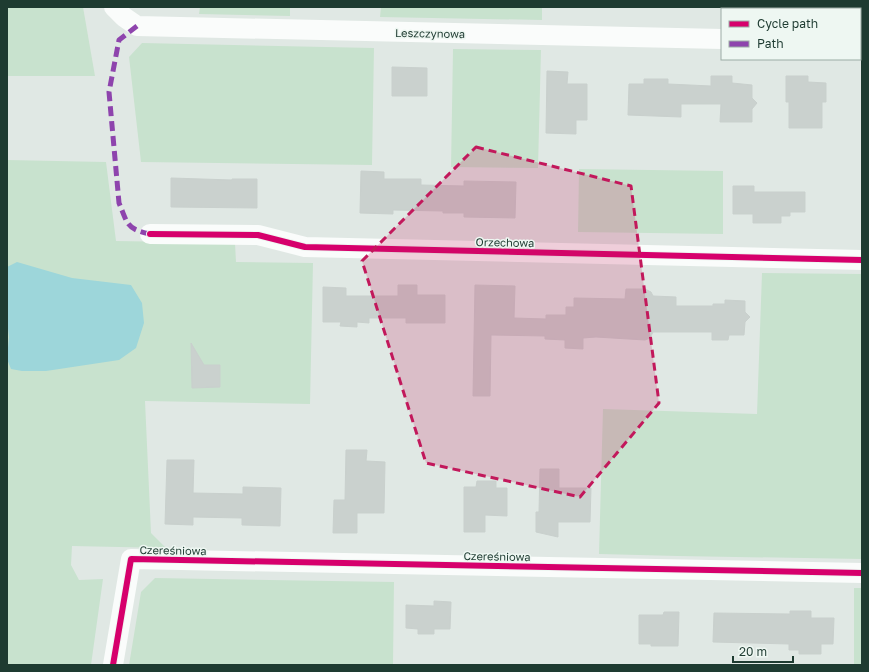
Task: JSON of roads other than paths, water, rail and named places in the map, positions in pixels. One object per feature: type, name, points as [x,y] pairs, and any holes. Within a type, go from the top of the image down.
[{"type":"street","name":"Leszczynowa","points":[[114,7],[124,17],[138,26],[721,39]]},
{"type":"street","name":"Orzechowa","points":[[150,234],[258,235],[305,248],[862,260]]},
{"type":"street","name":"Czereśniowa","points":[[112,665],[131,560],[862,574]]},
{"type":"water","points":[[17,262],[72,278],[131,285],[142,303],[144,323],[136,348],[119,360],[46,371],[22,371],[11,369],[7,359],[9,337],[7,320],[7,267]]}]
